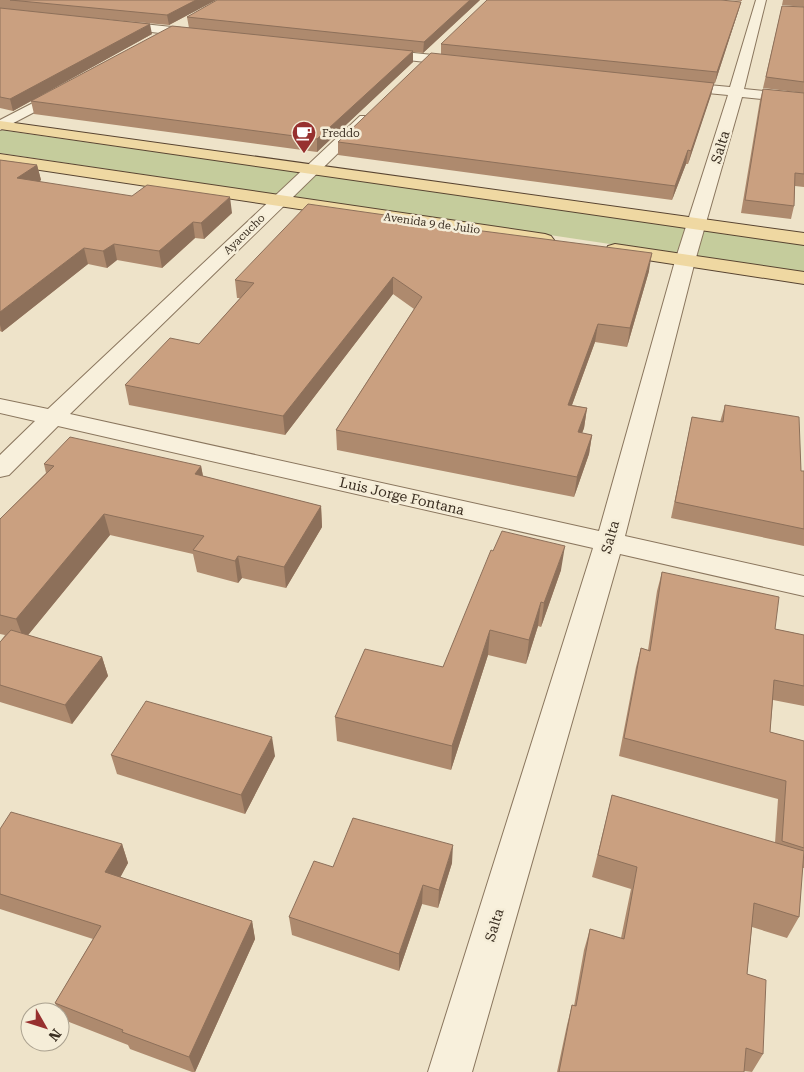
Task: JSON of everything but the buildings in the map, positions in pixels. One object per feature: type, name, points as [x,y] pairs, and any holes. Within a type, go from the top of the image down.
[{"type":"main road","points":[[0,126],[804,238]]},
{"type":"main road","name":"Avenida 9 de Julio","points":[[0,159],[559,242]]},
{"type":"main road","points":[[598,248],[804,278]]},
{"type":"street","name":"Salta","points":[[450,1072],[609,543],[685,261],[736,92],[759,6]]},
{"type":"street","points":[[154,41],[195,18]]},
{"type":"street","points":[[105,24],[211,36]]},
{"type":"street","points":[[414,72],[442,46]]},
{"type":"street","points":[[359,51],[478,64]]},
{"type":"street","points":[[0,126],[78,83]]},
{"type":"street","points":[[667,85],[804,99]]},
{"type":"street","name":"Ayacucho","points":[[0,470],[278,200],[314,169],[378,107]]},
{"type":"street","name":"Luis Jorge Fontana","points":[[0,406],[804,586]]},
{"type":"green space","points":[[0,130],[804,244],[804,273],[0,153]]},
{"type":"place","name":"Freddo","points":[[304,154]]}]
